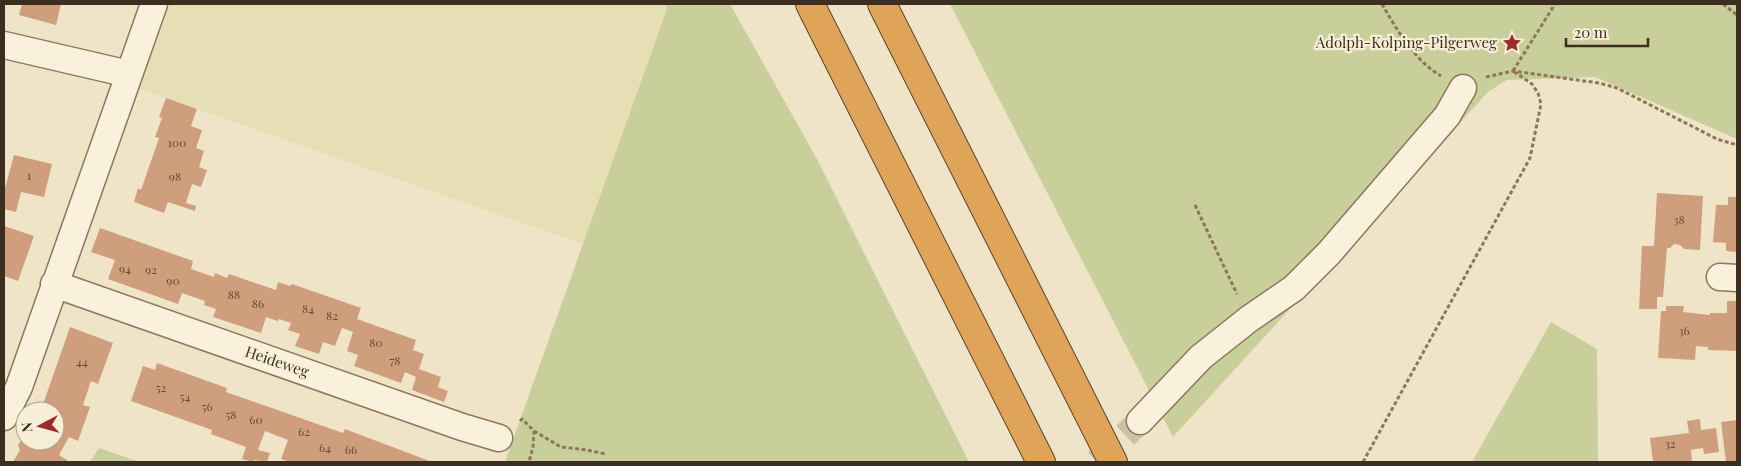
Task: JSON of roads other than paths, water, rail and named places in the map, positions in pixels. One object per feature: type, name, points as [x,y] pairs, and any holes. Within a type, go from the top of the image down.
[{"type":"highway","points":[[810,4],[1041,462]]},
{"type":"highway","points":[[882,4],[1113,462]]},
{"type":"street","points":[[4,417],[20,388],[54,284],[154,4]]},
{"type":"street","points":[[4,45],[129,74]]},
{"type":"street","points":[[1140,421],[1201,357],[1249,319],[1294,288],[1329,253],[1447,116],[1463,88]]},
{"type":"street","name":"Heideweg","points":[[54,284],[462,427],[500,438]]},
{"type":"tunnel","points":[[1097,462],[1140,421]]},
{"type":"place","name":"Adolph-Kolping-Pilgerweg","points":[[1512,43]]}]
